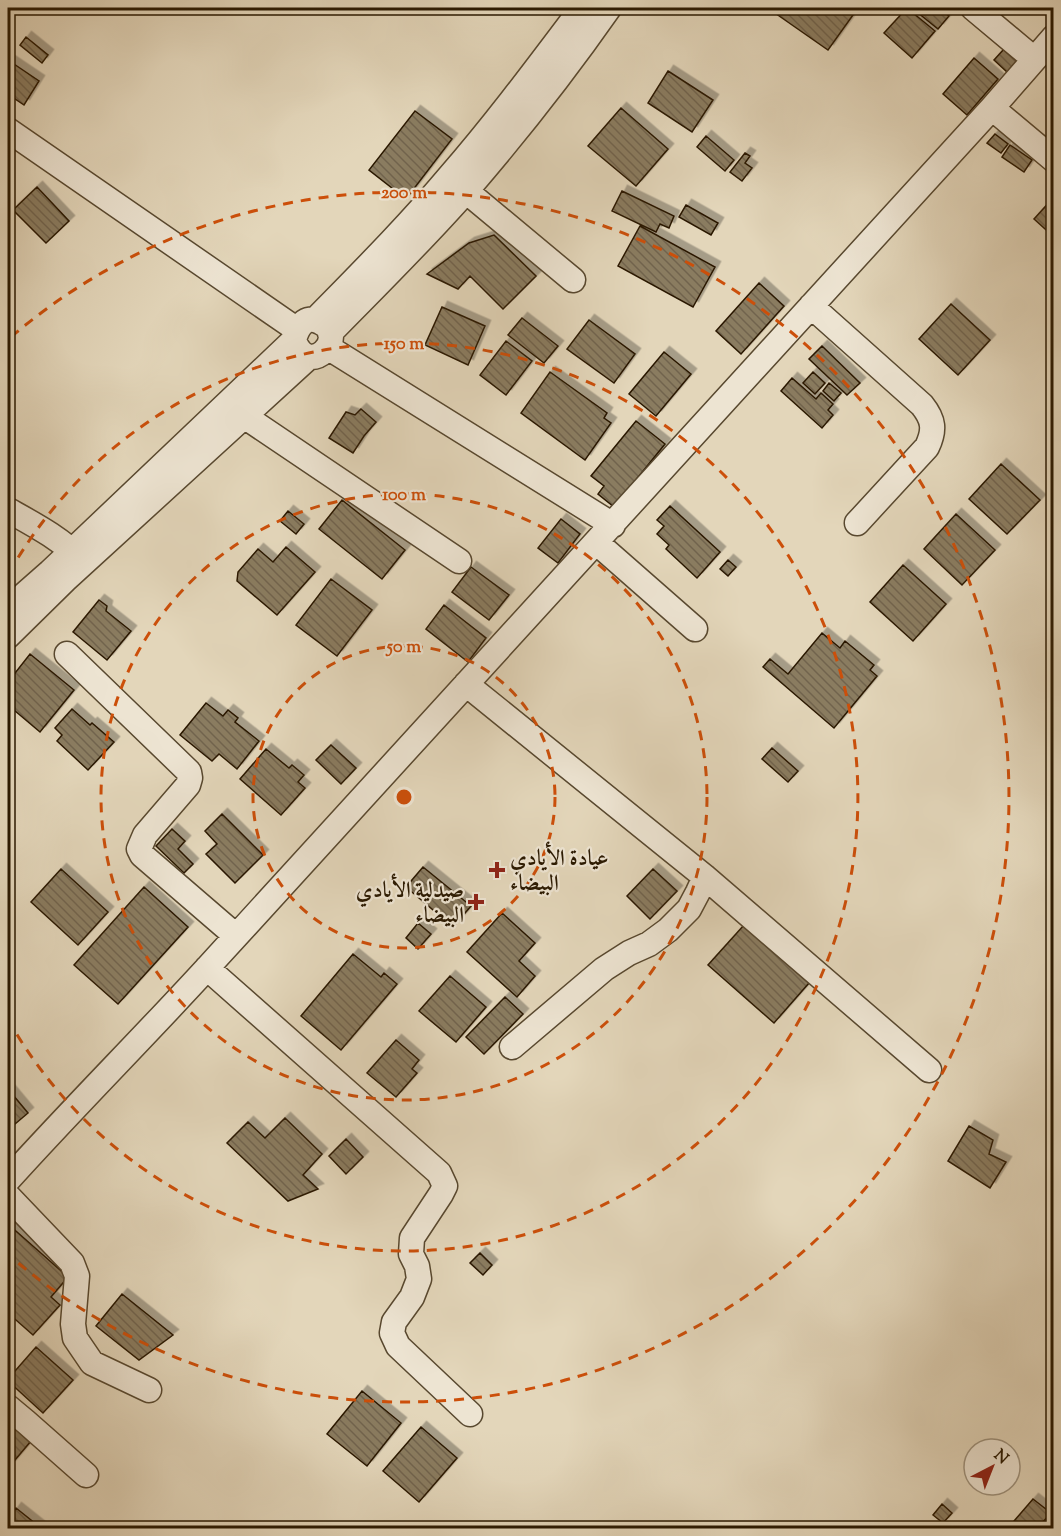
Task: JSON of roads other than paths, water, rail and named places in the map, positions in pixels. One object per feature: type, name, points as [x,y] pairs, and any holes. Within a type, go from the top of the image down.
[{"type":"street","points":[[8,636],[78,557],[312,338],[402,260],[466,191],[490,146],[582,8]]},
{"type":"street","points":[[8,611],[78,557],[244,416],[419,211],[555,82],[609,8]]},
{"type":"street","points":[[973,8],[1034,59]]},
{"type":"street","points":[[8,1180],[207,968],[597,543],[992,108],[1053,36]]},
{"type":"street","points":[[992,108],[1053,160]]},
{"type":"street","points":[[8,130],[312,338],[613,525]]},
{"type":"street","points":[[466,191],[573,280]]},
{"type":"street","points":[[811,306],[922,405],[932,422],[933,430],[927,447],[857,523]]},
{"type":"street","points":[[244,416],[459,561]]},
{"type":"street","points":[[8,510],[37,526],[78,557]]},
{"type":"street","points":[[597,543],[695,629]]},
{"type":"street","points":[[67,654],[189,772],[188,785],[146,835],[139,849],[142,855],[236,936]]},
{"type":"street","points":[[466,684],[705,877],[929,1070]]},
{"type":"street","points":[[512,1047],[604,969],[629,953],[649,944],[668,930],[689,909],[705,877]]},
{"type":"street","points":[[207,968],[439,1173],[445,1186],[412,1238],[411,1254],[417,1266],[419,1279],[412,1297],[394,1322],[392,1333],[398,1346],[470,1414]]},
{"type":"street","points":[[8,1196],[72,1263],[77,1276],[73,1324],[75,1338],[92,1363],[149,1390]]},
{"type":"street","points":[[8,1407],[86,1475]]},
{"type":"place","name":"عيادة الأيادي البيضاء","points":[[497,870]]},
{"type":"place","name":"صيدلية الأيادي البيضاء","points":[[476,902]]}]
